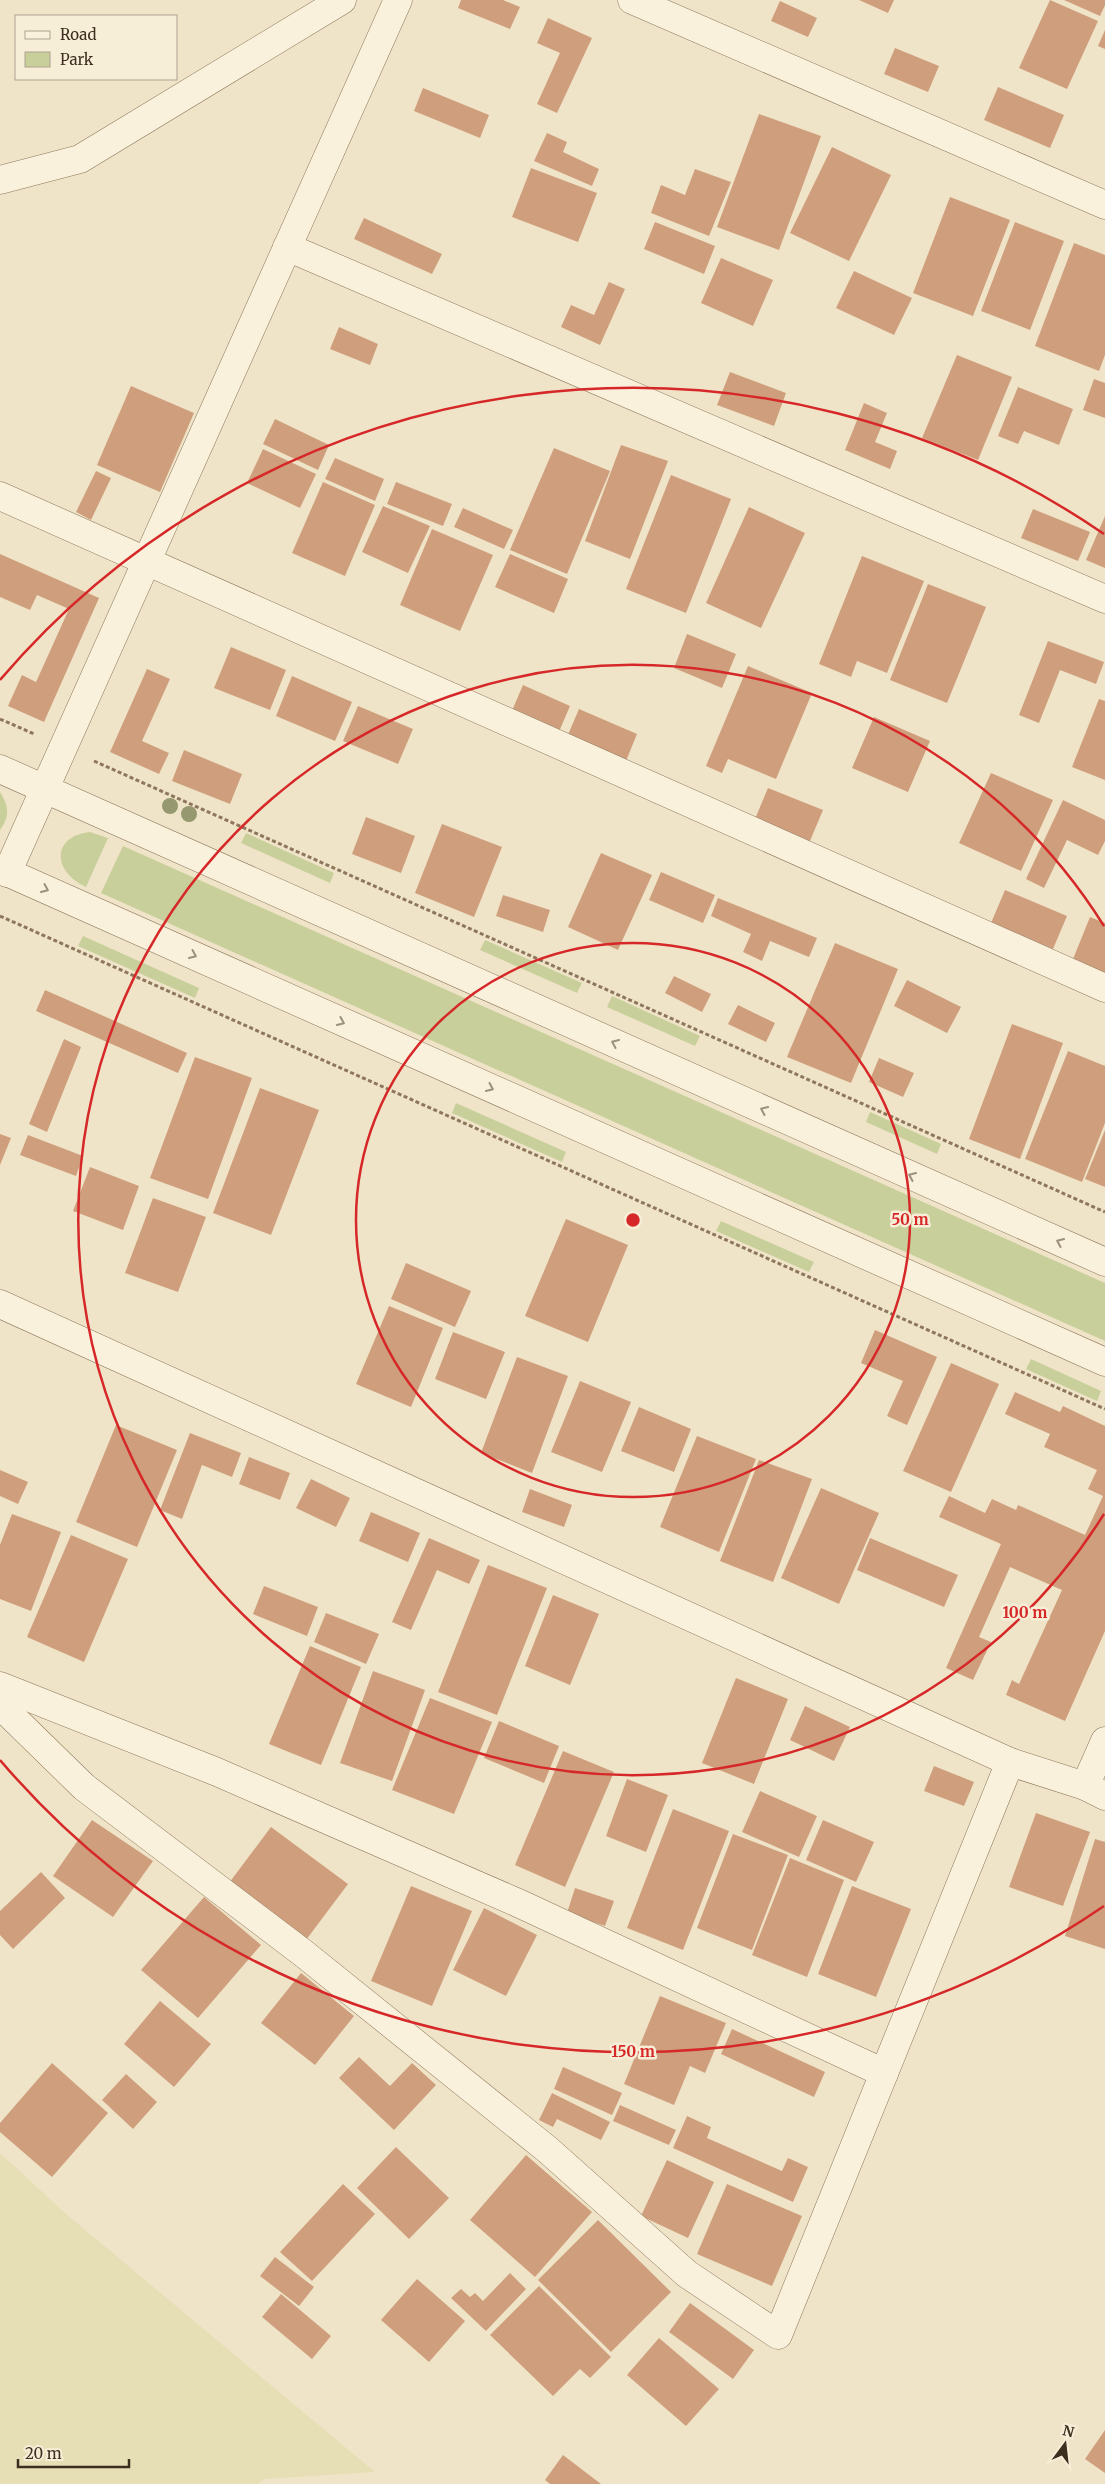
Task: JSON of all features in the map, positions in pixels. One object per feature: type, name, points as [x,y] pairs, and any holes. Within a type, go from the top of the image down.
[{"type":"street","points":[[0,180],[80,159],[342,0]]},
{"type":"street","points":[[398,0],[64,748],[4,871],[1105,1362]]},
{"type":"street","points":[[632,0],[1105,206]]},
{"type":"street","points":[[287,247],[1105,599]]},
{"type":"street","points":[[0,496],[1105,988]]},
{"type":"street","points":[[0,769],[1105,1262]]},
{"type":"street","points":[[0,1304],[1010,1762],[1095,1791],[1105,1741]]},
{"type":"street","points":[[0,1686],[217,1772],[516,1902],[884,2074]]},
{"type":"street","points":[[0,1705],[84,1787],[303,1953],[548,2150],[687,2274],[778,2335],[1010,1762]]},
{"type":"path","points":[[0,719],[1105,1212]]},
{"type":"path","points":[[0,916],[1105,1409]]},
{"type":"shaded area","points":[[0,2153],[66,2214],[375,2472],[264,2479],[258,2484],[0,2484]]},
{"type":"green space","points":[[0,792],[7,806],[7,816],[0,830]]},
{"type":"green space","points":[[90,832],[108,838],[86,887],[75,881],[67,873],[62,864],[61,856],[62,848],[68,841],[77,835]]},
{"type":"green space","points":[[246,833],[334,873],[330,883],[241,843]]},
{"type":"green space","points":[[123,846],[1105,1283],[1105,1341],[101,893]]},
{"type":"green space","points":[[83,936],[199,988],[195,998],[78,946]]},
{"type":"green space","points":[[485,940],[582,983],[577,993],[480,950]]},
{"type":"green space","points":[[612,996],[700,1036],[695,1046],[607,1007]]},
{"type":"green space","points":[[456,1103],[566,1152],[562,1162],[452,1113]]},
{"type":"green space","points":[[870,1112],[941,1144],[937,1154],[866,1122]]},
{"type":"green space","points":[[721,1221],[814,1262],[809,1272],[716,1231]]},
{"type":"green space","points":[[1031,1359],[1101,1391],[1097,1401],[1026,1369]]},
{"type":"building","points":[[461,0],[503,0],[520,7],[510,29],[458,8]]},
{"type":"building","points":[[859,0],[894,0],[888,13]]},
{"type":"building","points":[[1050,0],[1098,21],[1067,89],[1019,68]]},
{"type":"building","points":[[1064,0],[1105,0],[1105,5],[1100,16]]},
{"type":"building","points":[[780,1],[817,18],[808,37],[771,21]]},
{"type":"building","points":[[548,18],[592,38],[557,113],[537,104],[560,53],[537,43]]},
{"type":"building","points":[[1105,30],[1105,49],[1098,46]]},
{"type":"building","points":[[895,48],[939,66],[928,92],[884,74]]},
{"type":"building","points":[[998,87],[1064,115],[1050,148],[984,120]]},
{"type":"building","points":[[423,88],[489,115],[480,138],[414,111]]},
{"type":"building","points":[[759,114],[821,136],[779,250],[717,227]]},
{"type":"building","points":[[547,133],[567,142],[563,152],[599,169],[592,186],[534,161]]},
{"type":"building","points":[[832,147],[891,175],[849,261],[790,233]]},
{"type":"building","points":[[531,168],[597,193],[578,242],[512,217]]},
{"type":"building","points":[[695,169],[731,182],[709,236],[651,213],[661,185],[685,195]]},
{"type":"building","points":[[950,197],[1010,220],[973,316],[913,293]]},
{"type":"building","points":[[364,218],[442,254],[432,274],[354,239]]},
{"type":"building","points":[[655,222],[715,246],[704,274],[644,249]]},
{"type":"building","points":[[1015,222],[1064,241],[1030,330],[981,311]]},
{"type":"building","points":[[1074,243],[1105,255],[1105,355],[1099,371],[1035,346]]},
{"type":"building","points":[[721,258],[773,280],[753,326],[701,303]]},
{"type":"building","points":[[854,271],[912,298],[894,335],[836,308]]},
{"type":"building","points":[[609,282],[625,289],[600,345],[561,327],[571,305],[594,315]]},
{"type":"building","points":[[339,327],[378,344],[370,365],[330,349]]},
{"type":"building","points":[[957,355],[1012,377],[978,460],[922,438]]},
{"type":"building","points":[[730,372],[786,393],[774,426],[717,405]]},
{"type":"building","points":[[1094,379],[1105,383],[1105,418],[1083,410]]},
{"type":"building","points":[[131,386],[194,413],[160,492],[97,465]]},
{"type":"building","points":[[1018,387],[1073,409],[1059,445],[1024,431],[1018,444],[998,436]]},
{"type":"building","points":[[864,403],[887,413],[875,442],[897,451],[890,469],[845,450]]},
{"type":"building","points":[[275,419],[329,445],[318,470],[263,444]]},
{"type":"building","points":[[621,445],[668,461],[630,559],[585,541]]},
{"type":"building","points":[[554,448],[610,471],[567,574],[510,550]]},
{"type":"building","points":[[263,449],[316,474],[300,508],[247,483]]},
{"type":"building","points":[[335,458],[384,479],[375,501],[325,479]]},
{"type":"building","points":[[96,471],[111,478],[91,520],[76,512]]},
{"type":"building","points":[[671,475],[731,499],[686,613],[626,589]]},
{"type":"building","points":[[323,482],[375,505],[345,576],[292,553]]},
{"type":"building","points":[[396,482],[452,504],[443,526],[387,504]]},
{"type":"building","points":[[383,506],[430,526],[408,573],[362,552]]},
{"type":"building","points":[[749,507],[805,533],[761,628],[706,603]]},
{"type":"building","points":[[463,508],[513,530],[504,549],[454,527]]},
{"type":"building","points":[[1033,509],[1090,532],[1078,561],[1021,538]]},
{"type":"building","points":[[1105,516],[1105,568],[1086,560]]},
{"type":"building","points":[[432,529],[493,555],[460,631],[400,605]]},
{"type":"building","points":[[0,554],[99,598],[44,722],[8,706],[22,675],[36,682],[69,609],[37,595],[30,610],[0,597]]},
{"type":"building","points":[[510,554],[568,579],[554,613],[495,587]]},
{"type":"building","points":[[862,556],[924,581],[887,673],[857,661],[851,677],[819,664]]},
{"type":"building","points":[[928,584],[986,607],[947,703],[890,680]]},
{"type":"building","points":[[687,634],[736,654],[722,688],[674,668]]},
{"type":"building","points":[[1048,641],[1104,662],[1096,684],[1060,670],[1039,723],[1019,715]]},
{"type":"building","points":[[231,647],[286,670],[270,710],[214,688]]},
{"type":"building","points":[[748,666],[812,693],[776,779],[728,759],[722,773],[706,766]]},
{"type":"building","points":[[147,669],[170,679],[142,741],[169,753],[159,774],[110,752]]},
{"type":"building","points":[[292,676],[352,702],[335,741],[276,716]]},
{"type":"building","points":[[523,685],[570,706],[558,734],[511,713]]},
{"type":"building","points":[[1099,699],[1105,701],[1105,780],[1072,767]]},
{"type":"building","points":[[358,706],[413,729],[398,764],[343,741]]},
{"type":"building","points":[[579,709],[637,734],[626,761],[567,737]]},
{"type":"building","points":[[874,717],[930,741],[908,792],[852,768]]},
{"type":"building","points":[[184,750],[242,774],[230,804],[172,781]]},
{"type":"building","points":[[991,773],[1053,800],[1021,871],[959,843]]},
{"type":"building","points":[[768,788],[823,810],[807,848],[752,826]]},
{"type":"building","points":[[1063,800],[1105,820],[1105,841],[1098,855],[1067,840],[1044,888],[1026,879]]},
{"type":"building","points":[[366,817],[415,836],[401,873],[352,854]]},
{"type":"building","points":[[442,824],[502,847],[474,917],[415,893]]},
{"type":"building","points":[[601,853],[652,875],[618,950],[568,927]]},
{"type":"building","points":[[661,872],[715,895],[703,923],[649,900]]},
{"type":"building","points":[[1005,890],[1067,916],[1053,949],[991,923]]},
{"type":"building","points":[[503,895],[550,910],[543,932],[496,916]]},
{"type":"building","points":[[718,898],[817,938],[809,957],[770,941],[762,961],[743,952],[751,934],[711,916]]},
{"type":"building","points":[[1090,917],[1105,923],[1105,977],[1071,964]]},
{"type":"building","points":[[835,943],[898,969],[851,1083],[787,1057]]},
{"type":"building","points":[[674,976],[711,994],[702,1012],[665,993]]},
{"type":"building","points":[[907,980],[961,1007],[947,1033],[894,1006]]},
{"type":"building","points":[[45,990],[187,1053],[178,1073],[36,1011]]},
{"type":"building","points":[[738,1005],[775,1023],[766,1042],[728,1024]]},
{"type":"building","points":[[1012,1024],[1063,1043],[1020,1159],[969,1139]]},
{"type":"building","points":[[64,1039],[81,1047],[47,1132],[29,1124]]},
{"type":"building","points":[[1068,1051],[1105,1066],[1105,1123],[1082,1182],[1025,1159]]},
{"type":"building","points":[[195,1057],[252,1078],[208,1199],[150,1178]]},
{"type":"building","points":[[879,1058],[914,1073],[903,1097],[869,1082]]},
{"type":"building","points":[[260,1088],[319,1110],[271,1235],[213,1213]]},
{"type":"building","points":[[1105,1130],[1105,1187],[1085,1179]]},
{"type":"building","points":[[0,1134],[11,1138],[0,1165]]},
{"type":"building","points":[[28,1135],[83,1156],[76,1176],[20,1155]]},
{"type":"building","points":[[90,1167],[139,1186],[123,1230],[73,1211]]},
{"type":"building","points":[[153,1198],[206,1217],[178,1292],[125,1273]]},
{"type":"building","points":[[566,1219],[628,1245],[588,1342],[525,1316]]},
{"type":"building","points":[[406,1263],[471,1291],[455,1327],[391,1299]]},
{"type":"building","points":[[389,1306],[443,1328],[411,1407],[356,1384]]},
{"type":"building","points":[[875,1330],[937,1357],[907,1425],[887,1416],[903,1381],[861,1363]]},
{"type":"building","points":[[453,1332],[505,1352],[486,1399],[435,1379]]},
{"type":"building","points":[[517,1357],[568,1376],[532,1473],[481,1453]]},
{"type":"building","points":[[951,1363],[999,1384],[951,1492],[903,1471]]},
{"type":"building","points":[[580,1381],[631,1402],[602,1472],[551,1452]]},
{"type":"building","points":[[1015,1392],[1060,1412],[1063,1406],[1105,1426],[1105,1631],[1065,1721],[1006,1695],[1012,1680],[1019,1684],[1062,1590],[1010,1567],[979,1637],[991,1642],[973,1680],[946,1668],[1001,1544],[939,1517],[949,1496],[985,1513],[992,1499],[1016,1510],[1018,1505],[1085,1535],[1103,1496],[1088,1489],[1097,1470],[1044,1447],[1050,1434],[1005,1414]]},
{"type":"building","points":[[639,1407],[691,1429],[674,1472],[621,1451]]},
{"type":"building","points":[[116,1425],[177,1450],[137,1547],[76,1522]]},
{"type":"building","points":[[190,1433],[241,1453],[232,1477],[202,1465],[182,1519],[160,1510]]},
{"type":"building","points":[[697,1436],[756,1459],[719,1552],[660,1527]]},
{"type":"building","points":[[249,1457],[290,1473],[280,1500],[239,1484]]},
{"type":"building","points":[[759,1460],[812,1479],[773,1582],[720,1561]]},
{"type":"building","points":[[0,1470],[28,1482],[18,1504],[0,1496]]},
{"type":"building","points":[[311,1479],[350,1498],[336,1527],[296,1508]]},
{"type":"building","points":[[821,1488],[879,1513],[839,1604],[781,1578]]},
{"type":"building","points":[[530,1489],[572,1505],[564,1527],[522,1512]]},
{"type":"building","points":[[371,1512],[420,1533],[408,1562],[359,1541]]},
{"type":"building","points":[[12,1514],[61,1532],[31,1611],[0,1599],[0,1545]]},
{"type":"building","points":[[71,1535],[128,1559],[84,1662],[27,1637]]},
{"type":"building","points":[[429,1538],[480,1560],[469,1584],[437,1570],[411,1630],[392,1622]]},
{"type":"building","points":[[870,1538],[958,1575],[944,1607],[857,1570]]},
{"type":"building","points":[[488,1565],[547,1588],[497,1715],[438,1692]]},
{"type":"building","points":[[264,1586],[318,1607],[307,1636],[253,1614]]},
{"type":"building","points":[[553,1595],[599,1614],[570,1685],[525,1666]]},
{"type":"building","points":[[326,1613],[379,1634],[366,1664],[314,1642]]},
{"type":"building","points":[[310,1646],[361,1667],[321,1765],[269,1744]]},
{"type":"building","points":[[373,1671],[425,1690],[392,1781],[340,1763]]},
{"type":"building","points":[[736,1678],[788,1699],[754,1784],[702,1763]]},
{"type":"building","points":[[430,1698],[492,1722],[454,1814],[392,1790]]},
{"type":"building","points":[[805,1706],[850,1727],[834,1761],[790,1740]]},
{"type":"building","points":[[499,1721],[559,1746],[544,1783],[484,1758]]},
{"type":"building","points":[[563,1751],[614,1772],[565,1887],[515,1865]]},
{"type":"building","points":[[934,1766],[974,1782],[964,1806],[924,1791]]},
{"type":"building","points":[[627,1779],[668,1795],[646,1852],[606,1836]]},
{"type":"building","points":[[760,1791],[817,1816],[799,1857],[742,1832]]},
{"type":"building","points":[[673,1809],[729,1831],[683,1950],[627,1928]]},
{"type":"building","points":[[1036,1813],[1090,1832],[1063,1906],[1009,1887]]},
{"type":"building","points":[[92,1820],[153,1861],[113,1917],[53,1876]]},
{"type":"building","points":[[823,1820],[874,1842],[856,1882],[806,1860]]},
{"type":"building","points":[[271,1827],[348,1884],[306,1940],[229,1883]]},
{"type":"building","points":[[733,1834],[788,1855],[752,1950],[697,1928]]},
{"type":"building","points":[[1095,1839],[1105,1842],[1105,1949],[1065,1936]]},
{"type":"building","points":[[790,1858],[844,1880],[807,1977],[752,1955]]},
{"type":"building","points":[[41,1872],[65,1898],[13,1949],[0,1935],[0,1911]]},
{"type":"building","points":[[411,1886],[472,1911],[432,2006],[371,1981]]},
{"type":"building","points":[[852,1886],[911,1909],[876,1997],[818,1974]]},
{"type":"building","points":[[575,1888],[614,1901],[605,1926],[567,1913]]},
{"type":"building","points":[[204,1897],[261,1945],[198,2018],[141,1970]]},
{"type":"building","points":[[484,1908],[537,1935],[506,1996],[453,1970]]},
{"type":"building","points":[[301,1973],[354,2016],[315,2065],[261,2023]]},
{"type":"building","points":[[660,1996],[726,2023],[705,2073],[690,2066],[674,2105],[624,2084]]},
{"type":"building","points":[[160,2001],[211,2044],[174,2087],[124,2044]]},
{"type":"building","points":[[732,2029],[825,2072],[814,2097],[721,2054]]},
{"type":"building","points":[[359,2057],[390,2086],[412,2063],[436,2085],[394,2130],[339,2078]]},
{"type":"building","points":[[52,2063],[108,2113],[52,2177],[0,2132],[0,2123]]},
{"type":"building","points":[[563,2067],[622,2093],[612,2115],[554,2089]]},
{"type":"building","points":[[126,2074],[157,2102],[133,2129],[102,2100]]},
{"type":"building","points":[[552,2093],[610,2122],[601,2140],[557,2119],[553,2127],[539,2120]]},
{"type":"building","points":[[620,2105],[676,2130],[669,2145],[613,2121]]},
{"type":"building","points":[[687,2116],[711,2127],[707,2138],[782,2171],[788,2158],[808,2167],[793,2202],[673,2148]]},
{"type":"building","points":[[396,2147],[449,2198],[409,2239],[357,2188]]},
{"type":"building","points":[[526,2155],[592,2212],[535,2277],[470,2220]]},
{"type":"building","points":[[667,2160],[714,2182],[688,2238],[641,2216]]},
{"type":"building","points":[[343,2184],[375,2214],[312,2281],[280,2252]]},
{"type":"building","points":[[727,2184],[802,2216],[772,2286],[697,2254]]},
{"type":"building","points":[[598,2220],[671,2292],[611,2352],[538,2280]]},
{"type":"building","points":[[275,2257],[314,2287],[299,2306],[260,2276]]},
{"type":"building","points":[[510,2273],[526,2289],[486,2331],[451,2298],[461,2289],[470,2297],[475,2293],[483,2301]]},
{"type":"building","points":[[417,2279],[465,2321],[429,2362],[381,2320]]},
{"type":"building","points":[[539,2286],[611,2357],[590,2378],[580,2369],[553,2396],[490,2335]]},
{"type":"building","points":[[281,2294],[331,2336],[312,2359],[262,2317]]},
{"type":"building","points":[[690,2303],[754,2350],[733,2379],[669,2332]]},
{"type":"building","points":[[659,2338],[719,2389],[686,2426],[627,2375]]},
{"type":"building","points":[[1105,2430],[1105,2473],[1085,2459]]},
{"type":"building","points":[[563,2455],[601,2484],[550,2484],[545,2480]]}]
